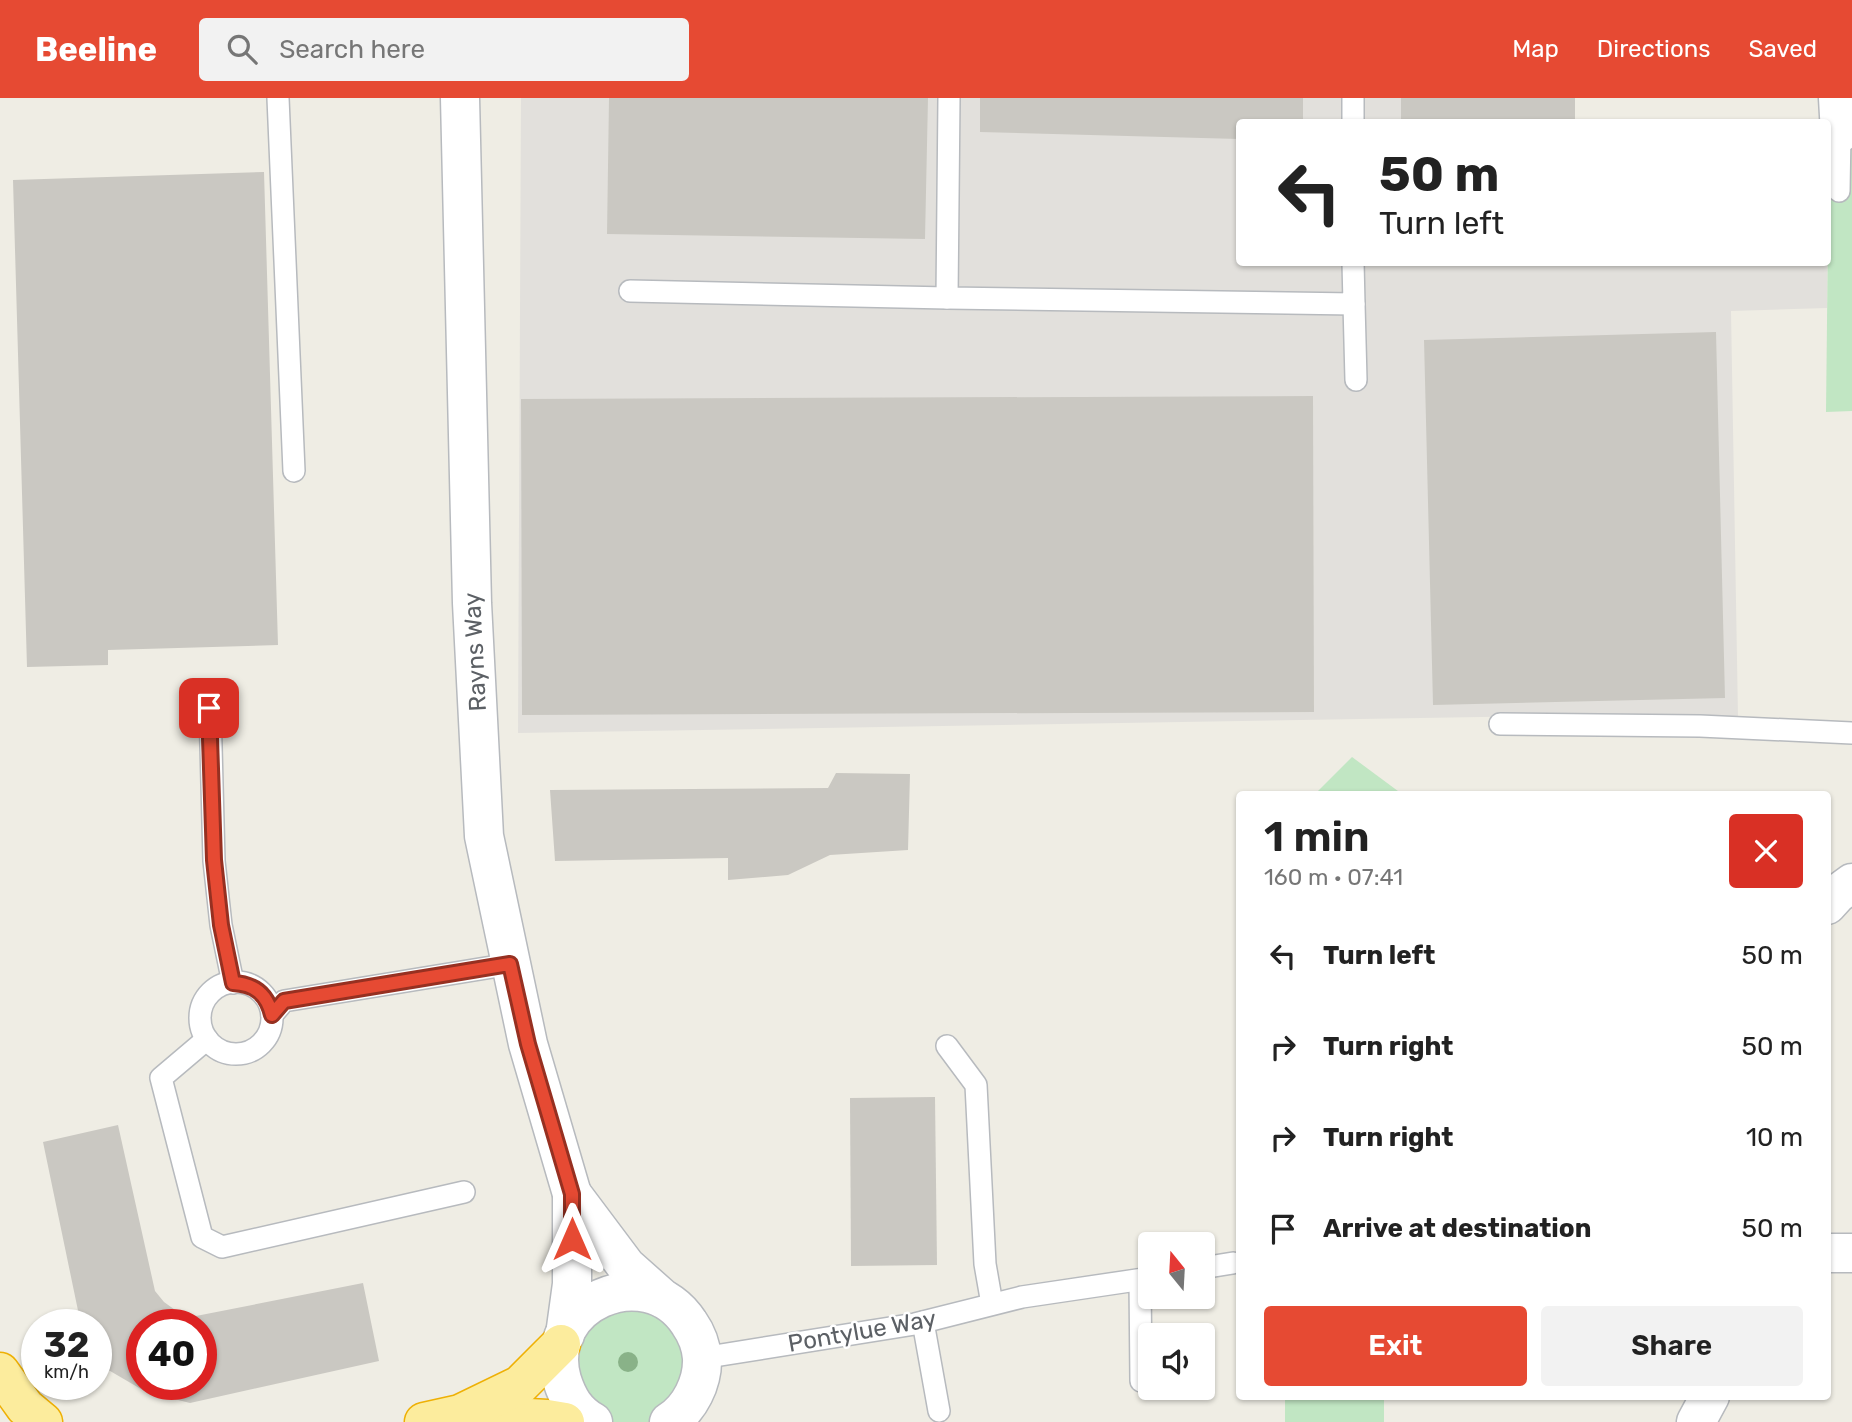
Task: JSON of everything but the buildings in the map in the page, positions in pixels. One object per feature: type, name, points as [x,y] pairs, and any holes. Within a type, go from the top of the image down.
[{"type":"highway","points":[[442,1418],[520,1385],[563,1339]]},
{"type":"highway","points":[[0,1373],[25,1407],[43,1422]]},
{"type":"highway","points":[[442,1418],[547,1419],[565,1422]]},
{"type":"street","name":"Rayns Way","points":[[460,98],[472,603],[484,836],[528,1044],[572,1194],[572,1284],[560,1371],[566,1394],[583,1416],[593,1422]]},
{"type":"street","points":[[1831,901],[1852,883]]},
{"type":"street","name":"Rayns Way","points":[[572,1194],[625,1266],[682,1313],[696,1334],[702,1358]]},
{"type":"street","points":[[1831,1253],[1852,1253]]},
{"type":"street","points":[[563,1339],[578,1314],[598,1299],[627,1291],[662,1298]]},
{"type":"street","points":[[669,1422],[685,1409],[697,1387],[702,1358]]},
{"type":"street","points":[[1696,1422],[1708,1400]]},
{"type":"lane","points":[[278,98],[294,471]]},
{"type":"lane","points":[[947,298],[949,98]]},
{"type":"lane","points":[[1353,98],[1353,119]]},
{"type":"lane","points":[[1839,116],[1839,191]]},
{"type":"lane","points":[[1353,266],[1356,380]]},
{"type":"lane","points":[[630,290],[1354,304]]},
{"type":"lane","points":[[209,708],[214,860],[221,925],[233,983]]},
{"type":"lane","points":[[1500,724],[1700,726],[1852,733]]},
{"type":"lane","points":[[272,1015],[264,994],[244,983],[221,986],[211,993],[200,1015],[207,1039],[215,1048],[227,1053],[250,1051],[260,1046],[267,1037],[272,1015],[284,1001],[510,964]]},
{"type":"lane","points":[[207,1039],[161,1078],[202,1237],[222,1247],[464,1192]]},
{"type":"lane","points":[[947,1046],[976,1085],[985,1265],[992,1304]]},
{"type":"lane","points":[[1215,1266],[1233,1263]]},
{"type":"lane","name":"Pontylue Way","points":[[702,1358],[923,1322],[1021,1297],[1138,1280]]},
{"type":"lane","points":[[923,1322],[939,1411]]},
{"type":"shaded area","points":[[521,98],[1574,98],[1575,119],[1236,119],[1236,266],[1828,266],[1827,308],[1731,311],[1738,717],[1603,715],[518,733]]},
{"type":"green space","points":[[1852,142],[1852,411],[1826,412],[1828,266],[1831,266],[1831,143]]},
{"type":"green space","points":[[1352,757],[1398,791],[1318,791]]},
{"type":"green space","points":[[614,1293],[696,1334],[669,1422],[593,1422],[560,1371]]},
{"type":"green space","points":[[1285,1400],[1384,1400],[1384,1422],[1285,1422]]},
{"type":"route","points":[[209,708],[214,860],[221,925],[233,983],[244,983],[264,994],[272,1015],[284,1001],[510,964],[528,1044],[572,1194],[572,1239]]}]
